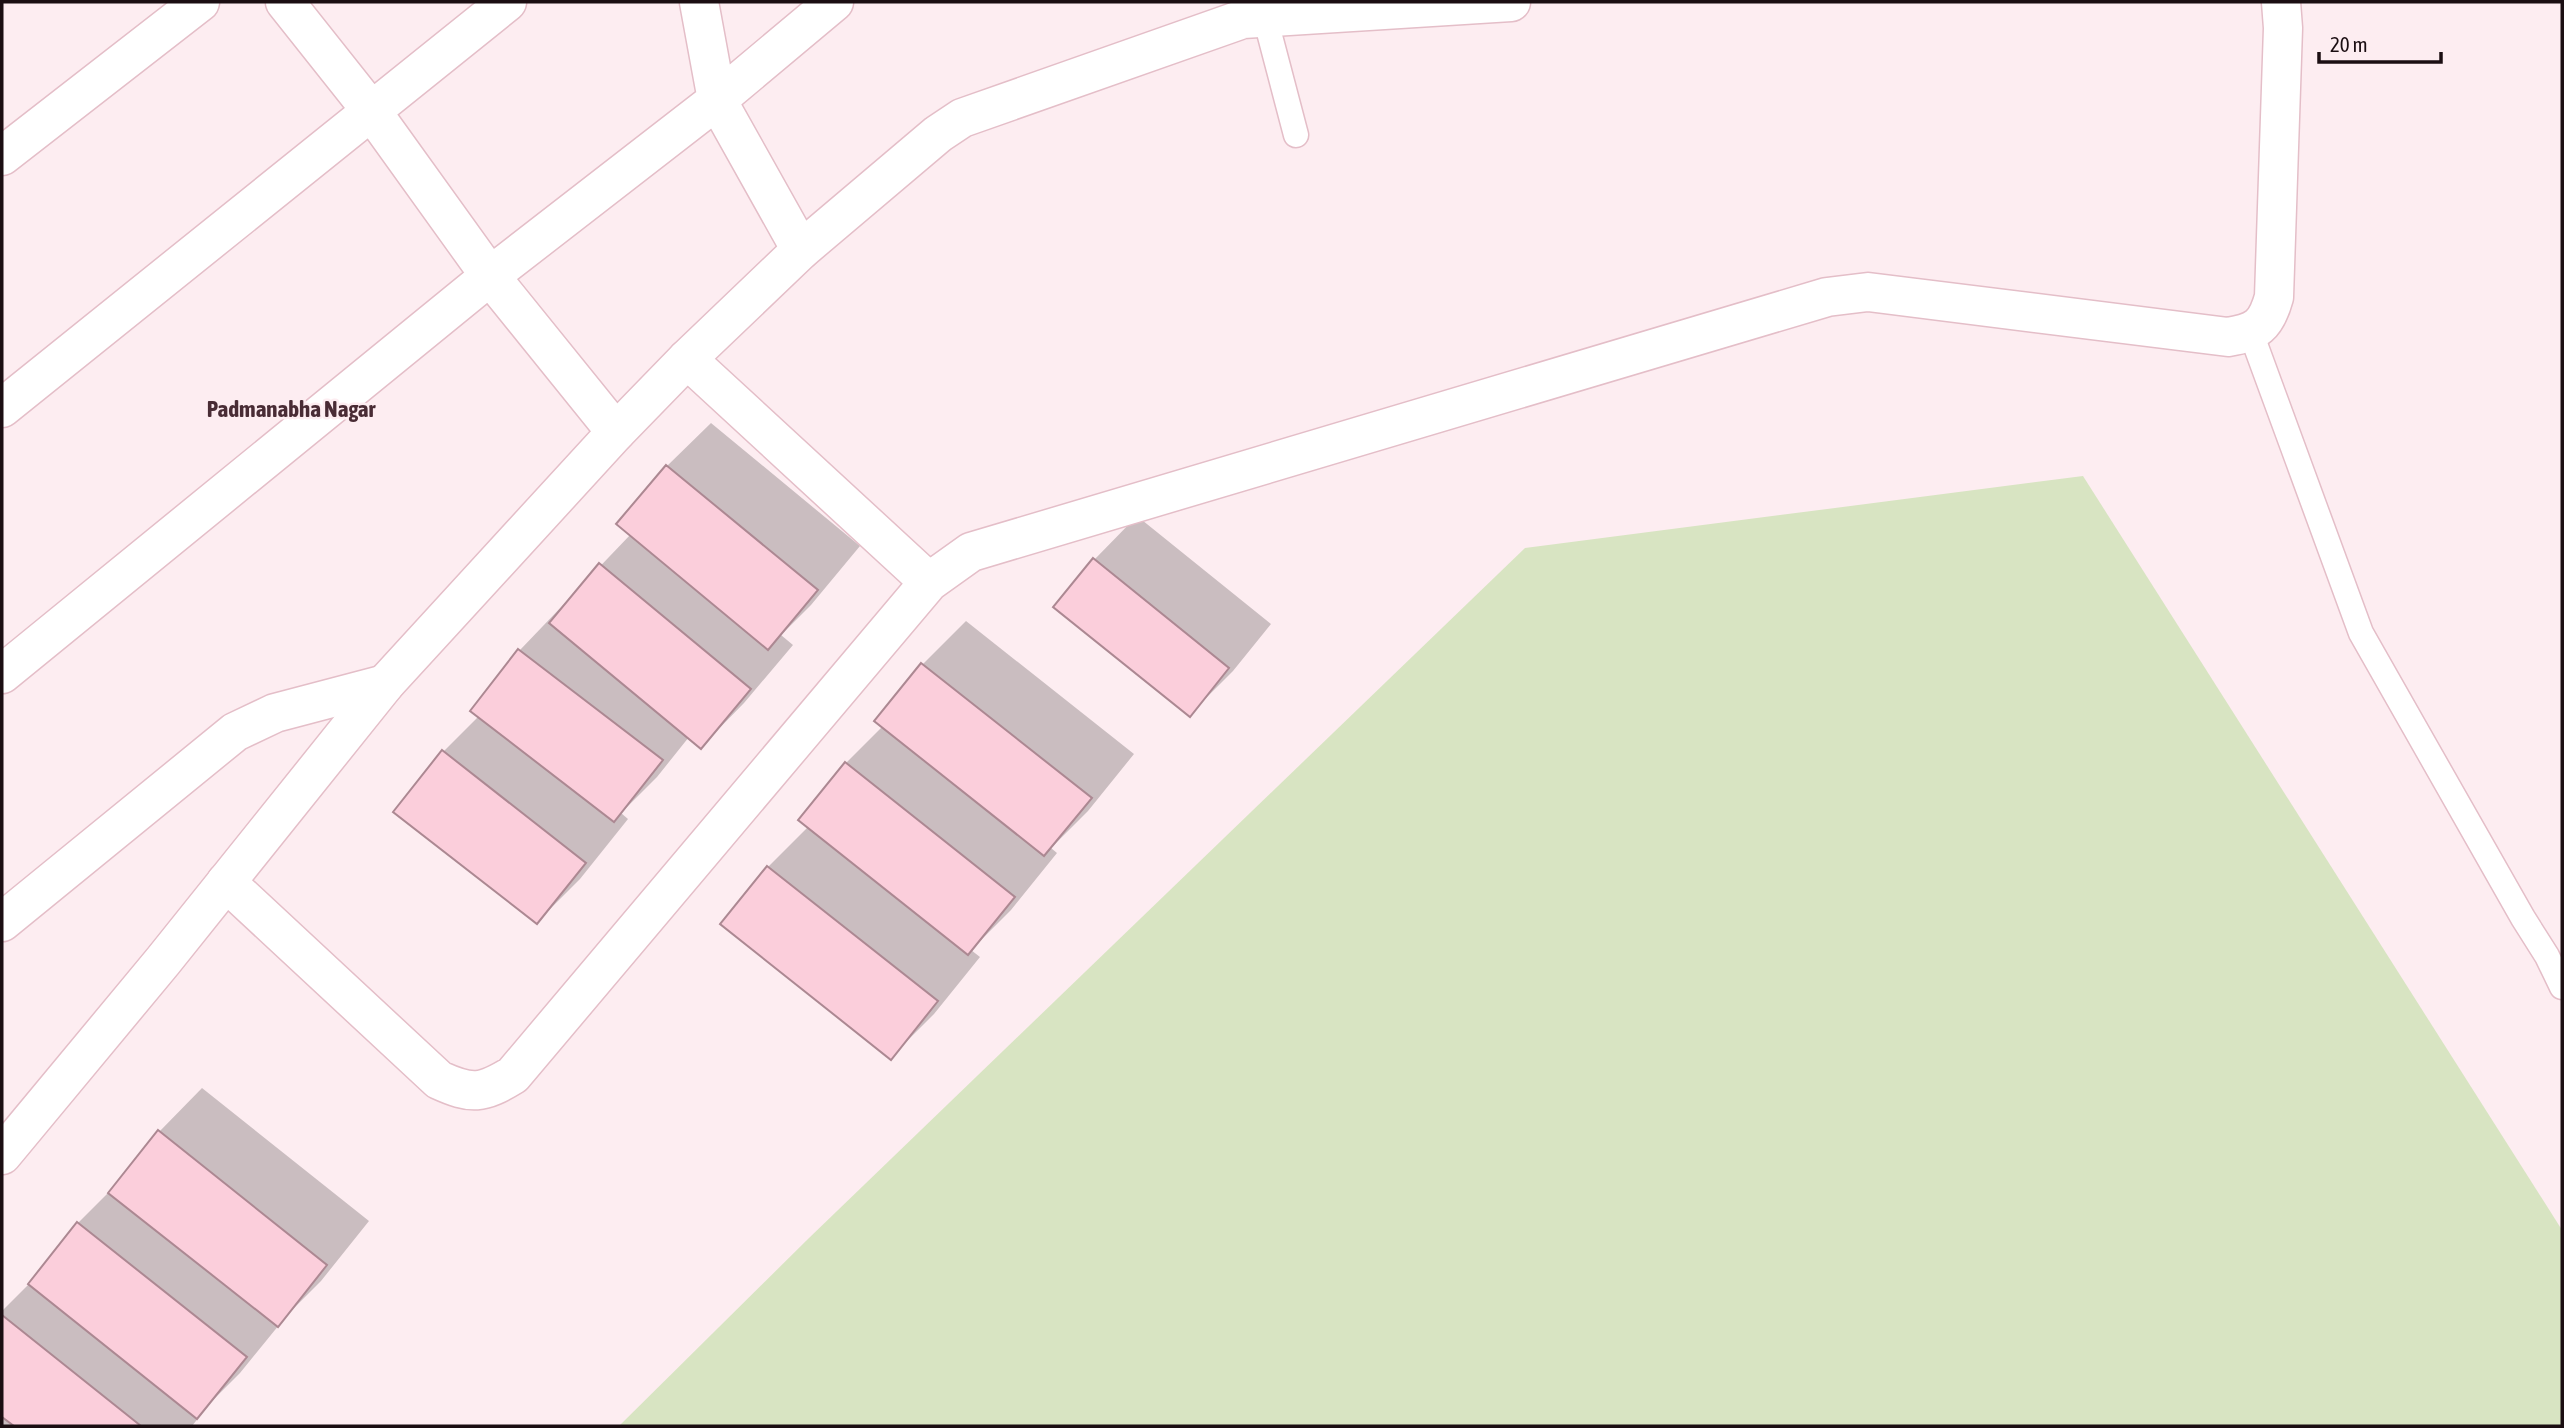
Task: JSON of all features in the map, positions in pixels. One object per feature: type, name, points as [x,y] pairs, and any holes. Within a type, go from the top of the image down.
[{"type":"street","points":[[2,156],[200,2]]},
{"type":"street","points":[[285,2],[370,109],[490,276],[616,432]]},
{"type":"street","points":[[2,408],[370,109],[507,2]]},
{"type":"street","points":[[699,2],[717,100],[801,250]]},
{"type":"street","points":[[2,674],[490,276],[717,100],[834,2]]},
{"type":"street","points":[[2,1155],[385,684],[616,432],[687,359],[801,250],[938,134],[962,118],[1249,13],[1511,2]]},
{"type":"street","points":[[226,882],[439,1080],[463,1091],[490,1089],[513,1075],[929,582],[971,552],[1827,297],[1868,292],[2228,337],[2251,333],[2268,317],[2274,297],[2283,28],[2281,2]]},
{"type":"street","points":[[687,359],[929,582]]},
{"type":"street","points":[[2,922],[235,732],[275,713],[385,684]]},
{"type":"lane","points":[[1249,13],[1296,135]]},
{"type":"lane","points":[[2251,333],[2361,633],[2547,956],[2562,987]]},
{"type":"green space","points":[[2083,476],[2562,1230],[2562,1426],[619,1426],[809,1238],[1525,548]]},
{"type":"building","points":[[666,465],[818,590],[768,650],[616,524]]},
{"type":"building","points":[[1093,558],[1229,668],[1190,717],[1053,607]]},
{"type":"building","points":[[599,563],[751,689],[701,749],[549,623]]},
{"type":"building","points":[[518,649],[663,760],[614,822],[470,711]]},
{"type":"building","points":[[921,663],[1092,798],[1044,856],[874,721]]},
{"type":"building","points":[[442,750],[586,863],[537,924],[393,812]]},
{"type":"building","points":[[845,762],[1015,897],[968,955],[798,820]]},
{"type":"building","points":[[767,866],[938,1001],[891,1060],[720,924]]},
{"type":"building","points":[[158,1130],[327,1265],[278,1327],[108,1193]]},
{"type":"building","points":[[77,1222],[247,1357],[197,1419],[28,1284]]},
{"type":"building","points":[[2,1315],[141,1426],[14,1426],[2,1417]]},
{"type":"district","name":"Padmanabha Nagar","points":[[291,409]]}]
